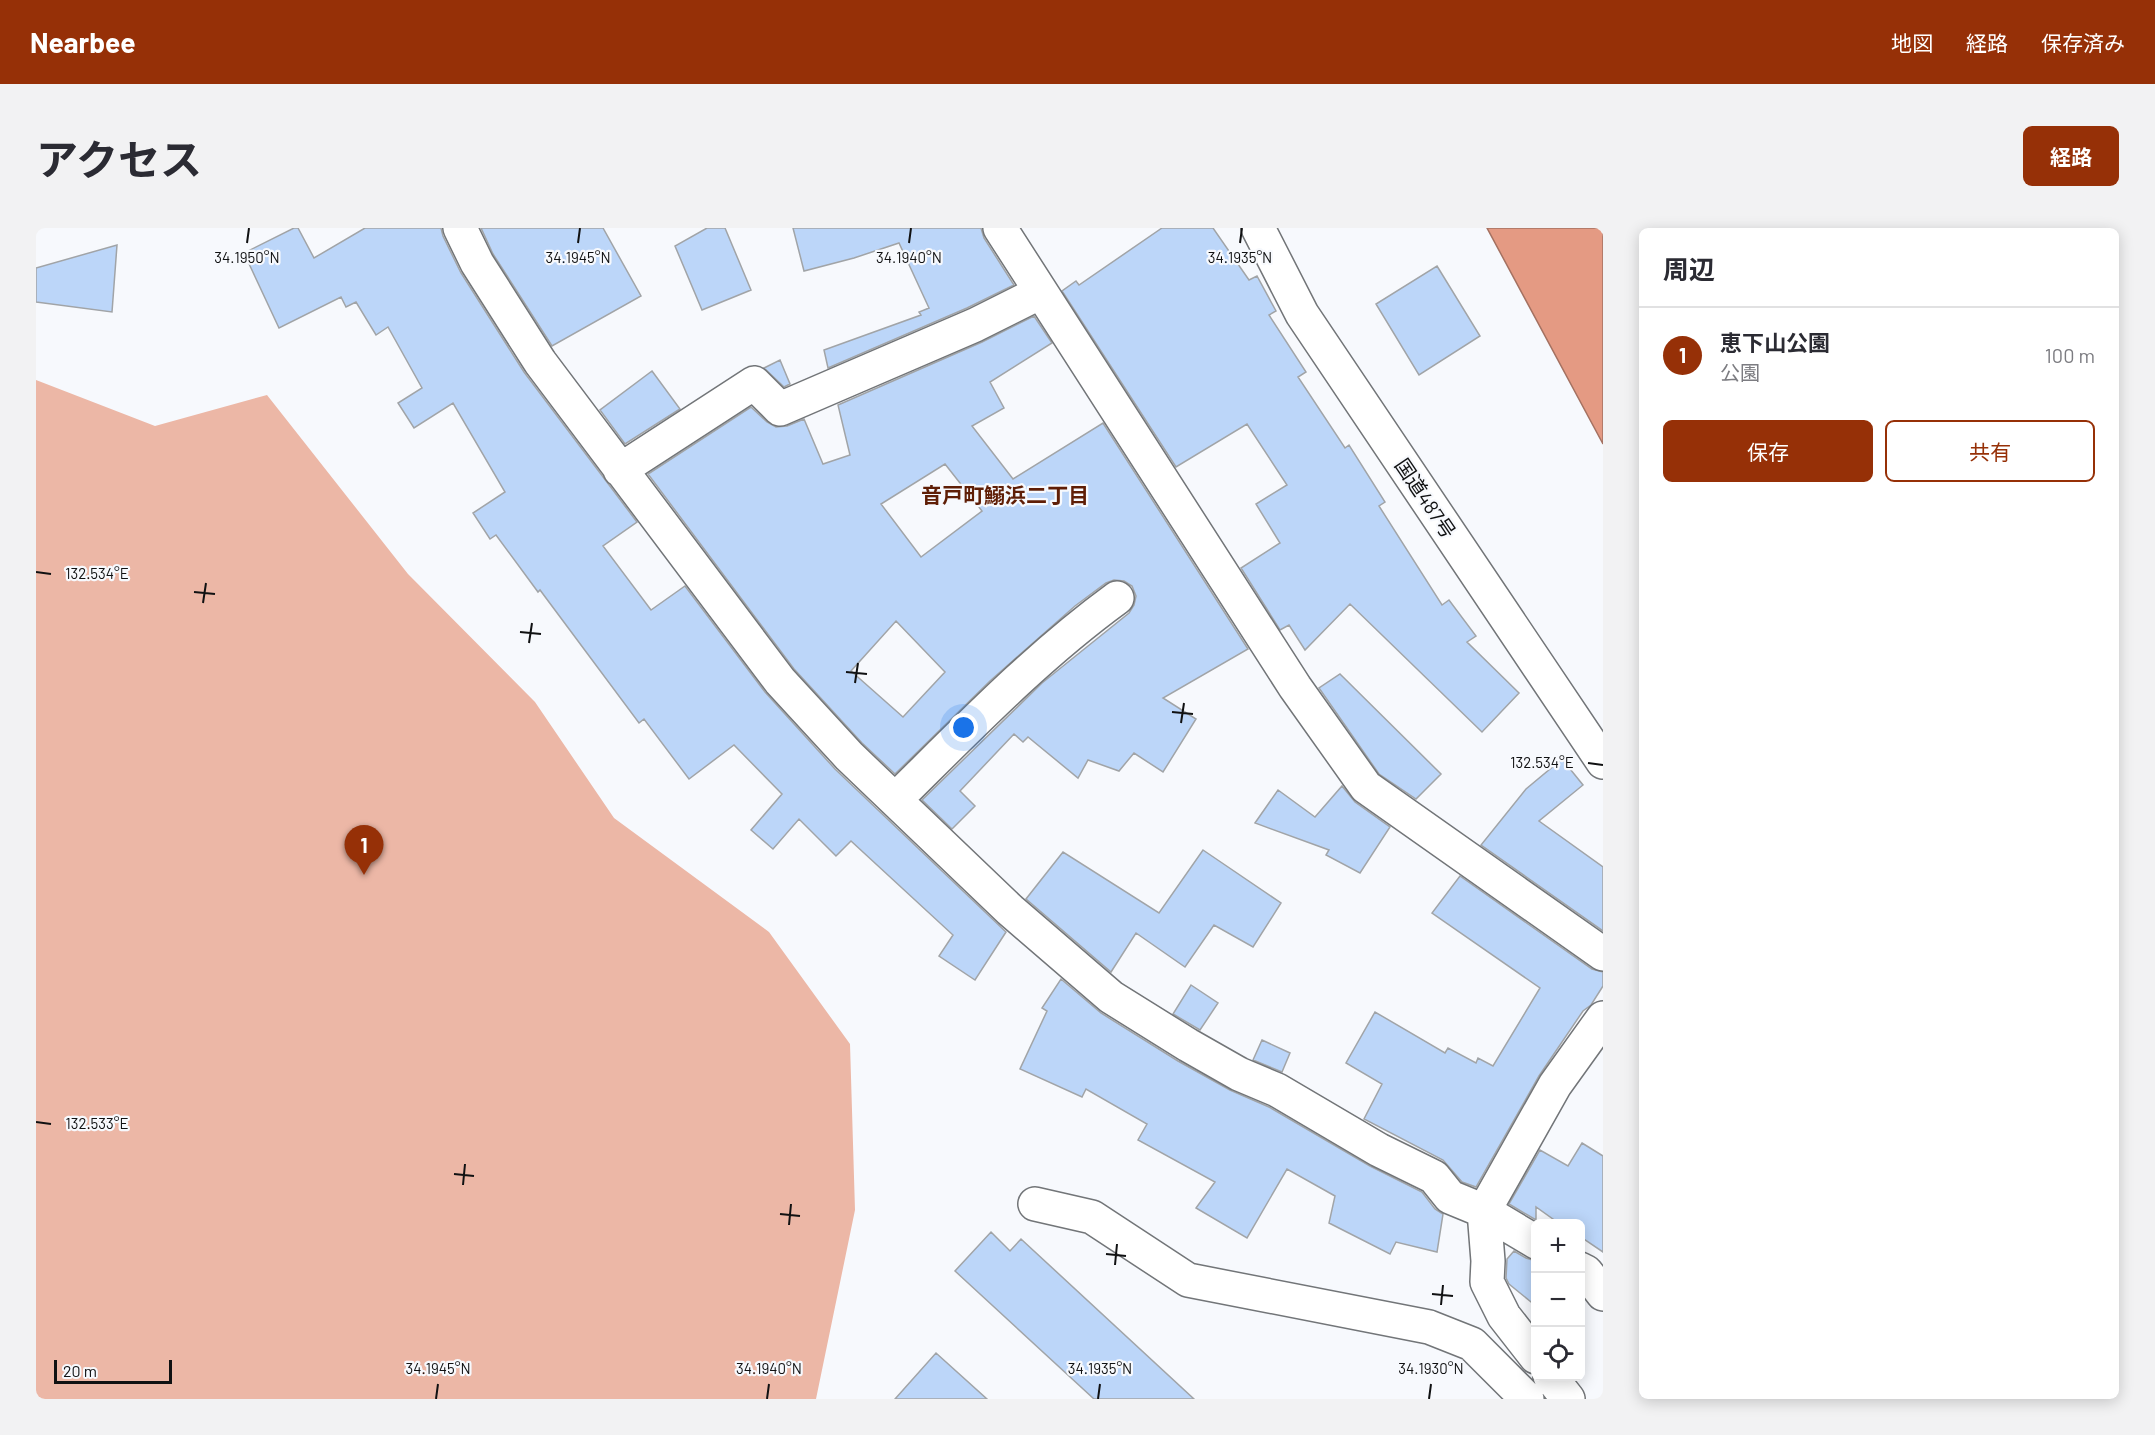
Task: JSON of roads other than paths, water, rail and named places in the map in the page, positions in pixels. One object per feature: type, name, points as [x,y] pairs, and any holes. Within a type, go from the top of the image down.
[{"type":"main road","points":[[460,228],[477,263],[540,362],[780,681],[849,756],[1010,910],[1111,997],[1208,1057],[1239,1074],[1277,1090],[1379,1150],[1434,1177],[1450,1197],[1484,1211],[1531,1239]]},
{"type":"main road","points":[[1000,228],[1295,687],[1366,787],[1603,954]]},
{"type":"main road","name":"国道487号","points":[[1258,228],[1302,314],[1603,762]]},
{"type":"main road","points":[[620,470],[754,383],[780,409],[975,325],[1041,292]]},
{"type":"main road","points":[[895,800],[999,697],[1088,619],[1117,598]]},
{"type":"main road","points":[[1531,1351],[1504,1316],[1487,1282],[1488,1261],[1484,1211],[1555,1085],[1603,1018]]},
{"type":"main road","points":[[1035,1204],[1092,1217],[1188,1280],[1429,1327],[1472,1344],[1527,1399]]},
{"type":"main road","points":[[1585,1271],[1603,1294]]},
{"type":"main road","points":[[1553,1381],[1568,1399]]},
{"type":"place","name":"恵下山公園","points":[[364,875]]},
{"type":"district","name":"音戸町鰯浜二丁目","points":[[1005,494]]}]
